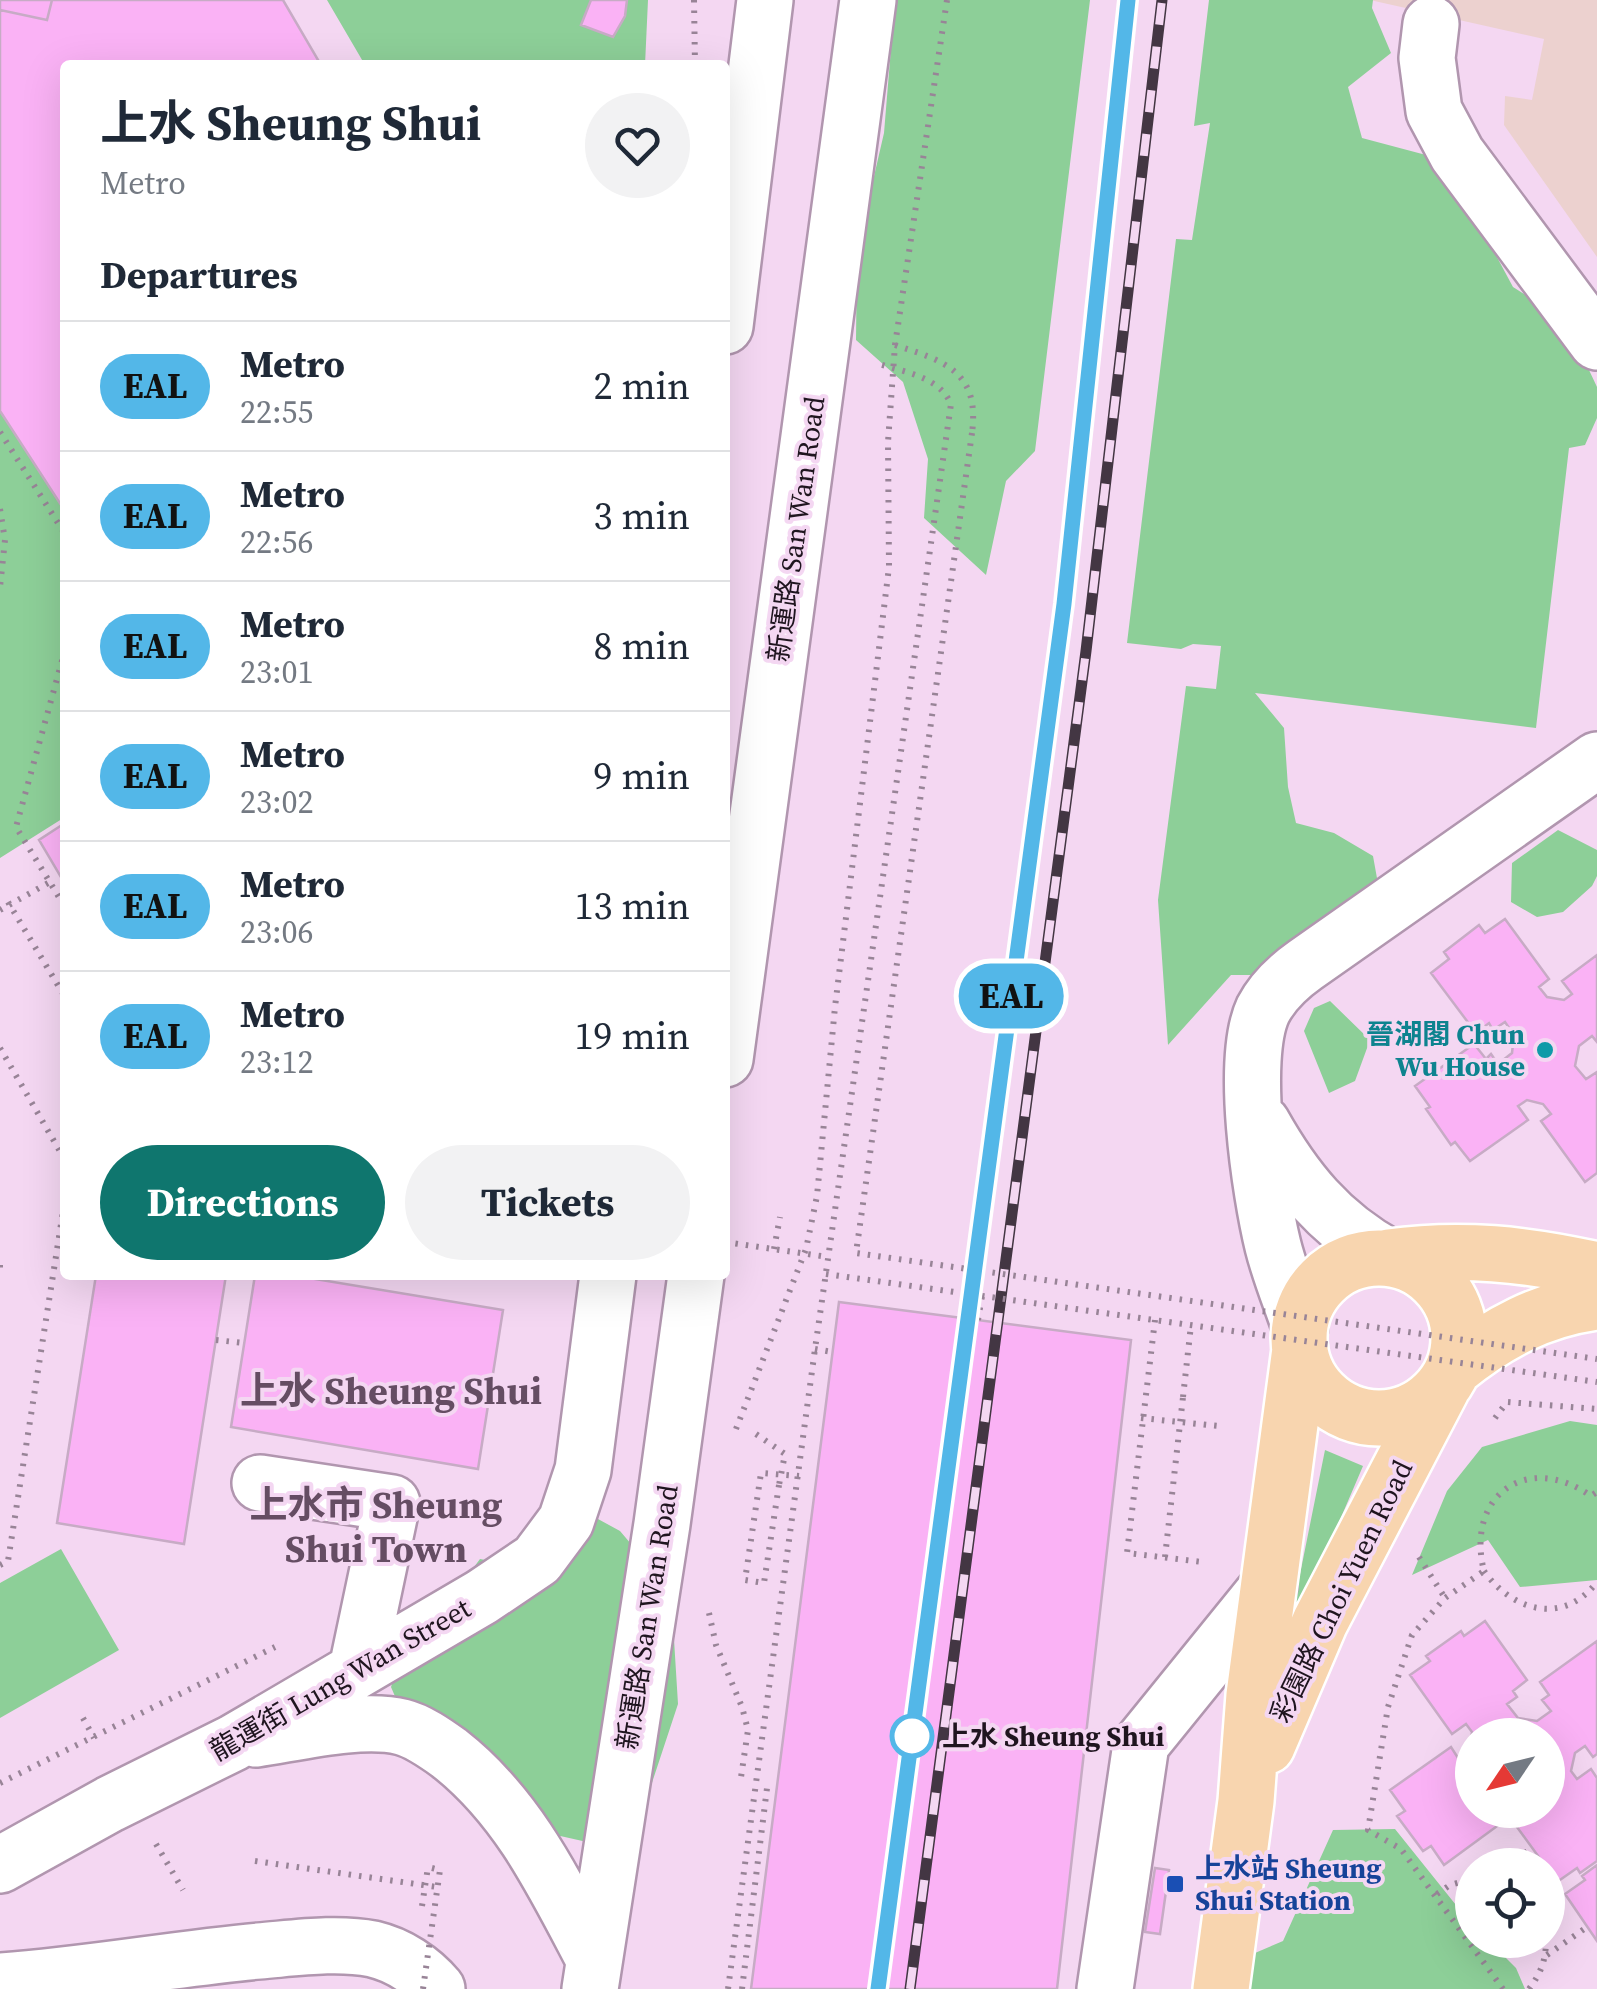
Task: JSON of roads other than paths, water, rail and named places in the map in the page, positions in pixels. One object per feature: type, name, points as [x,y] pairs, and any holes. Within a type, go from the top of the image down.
[{"type":"main road","points":[[1597,1270],[1546,1258],[1487,1251],[1438,1250],[1348,1263],[1330,1274],[1304,1308],[1300,1338],[1316,1388],[1331,1402],[1370,1418],[1411,1412],[1429,1401],[1449,1377],[1503,1331],[1562,1307],[1597,1302]]},
{"type":"main road","points":[[1389,1257],[1428,1273],[1442,1288],[1459,1326],[1460,1347],[1449,1377]]},
{"type":"main road","name":"彩園路 Choi Yuen Road","points":[[1221,1989],[1300,1338]]},
{"type":"main road","name":"彩園路 Choi Yuen Road","points":[[1246,1801],[1320,1622],[1449,1377]]},
{"type":"street","points":[[730,285],[765,0]]},
{"type":"street","name":"新運路 San Wan Road","points":[[730,1022],[868,0]]},
{"type":"street","points":[[1432,24],[1427,58],[1434,112],[1457,154],[1597,342]]},
{"type":"street","points":[[1300,1338],[1265,1211],[1252,1068],[1264,1008],[1283,982],[1597,760]]},
{"type":"street","points":[[1255,1111],[1282,1160],[1322,1209],[1364,1244],[1389,1257]]},
{"type":"street","name":"龍運街 Lung Wan Street","points":[[0,1866],[110,1804],[234,1742],[538,1560],[566,1522],[583,1470],[607,1280]]},
{"type":"street","name":"新運路 San Wan Road","points":[[592,1974],[695,1280]]},
{"type":"street","points":[[260,1484],[392,1503],[357,1669]]},
{"type":"street","points":[[1105,1989],[1141,1744],[1269,1586]]},
{"type":"street","name":"新運路 San Wan Road","points":[[234,1742],[370,1725],[402,1727],[434,1742],[474,1772],[538,1853],[592,1974]]},
{"type":"street","points":[[45,1982],[298,1969],[350,1946],[378,1950],[400,1959],[427,1977],[437,1989]]},
{"type":"railway","points":[[878,1989],[1063,604],[1128,0]]},
{"type":"railway","points":[[910,1989],[1086,651],[1162,0]]},
{"type":"metro line","name":"EAL","points":[[878,1989],[1064,604],[1128,0]]},
{"type":"place","name":"晉湖閣 Chun Wu House","points":[[1545,1050]]},
{"type":"place","name":"上水 Sheung Shui","points":[[912,1736]]},
{"type":"place","name":"上水站 Sheung Shui Station","points":[[1175,1884]]},
{"type":"district","name":"上水 Sheung Shui","points":[[391,1391]]},
{"type":"district","name":"上水市 Sheung Shui Town","points":[[376,1527]]}]
